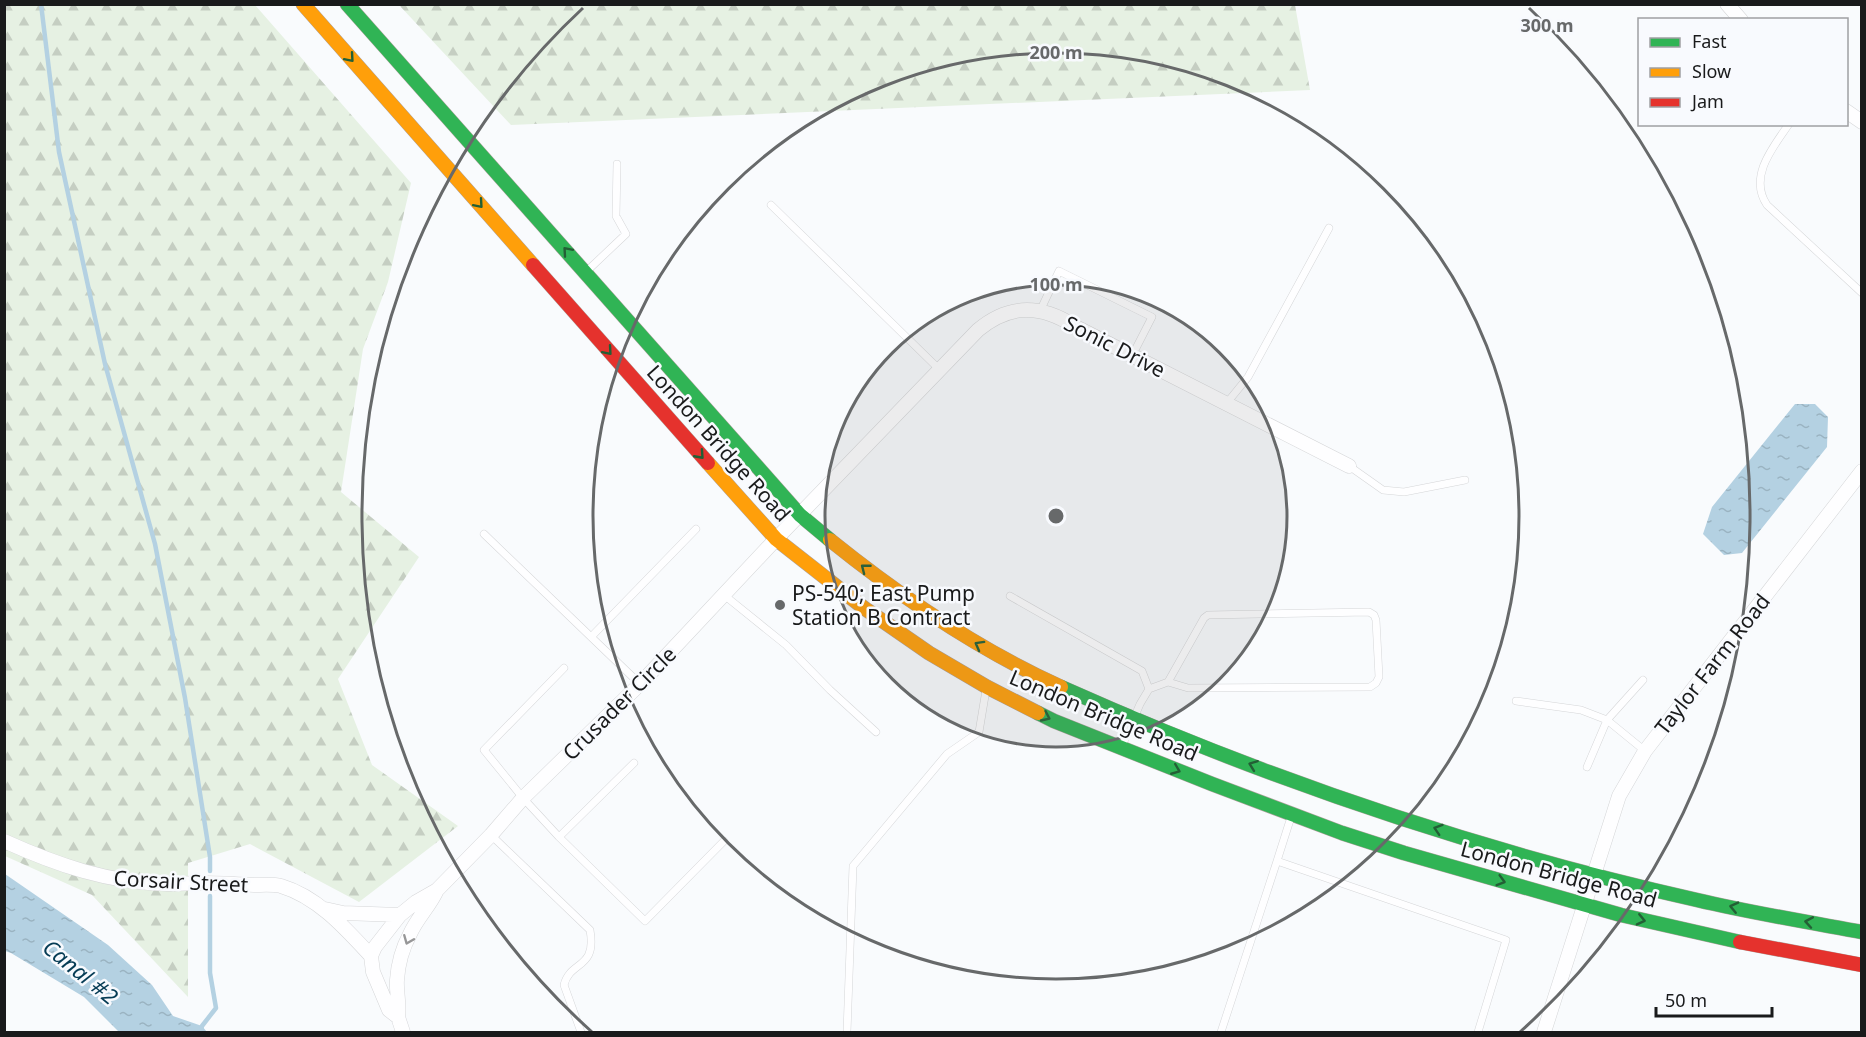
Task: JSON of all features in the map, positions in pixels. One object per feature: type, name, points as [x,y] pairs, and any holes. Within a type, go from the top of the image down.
[{"type":"main road","name":"London Bridge Road","points":[[348,4],[800,515],[888,585],[964,636],[1032,674],[1134,718],[1294,781],[1376,809],[1461,837],[1594,875],[1762,914],[1862,932]]},
{"type":"main road","name":"London Bridge Road","points":[[312,8],[646,394],[776,539],[864,608],[987,687],[1054,721],[1121,748],[1292,814],[1404,853],[1620,915],[1756,945],[1862,965]]},
{"type":"street","points":[[1727,4],[1739,18]]},
{"type":"street","points":[[1848,112],[1862,122]]},
{"type":"street","name":"Sonic Drive","points":[[800,515],[988,322],[1017,310],[1040,311],[1060,317],[1349,466]]},
{"type":"street","name":"Taylor Farm Road","points":[[1594,875],[1620,796],[1645,751],[1862,471]]},
{"type":"street","name":"Crusader Circle","points":[[398,1017],[389,1010],[373,972],[371,956],[375,947],[400,915],[416,902],[437,890],[491,835],[523,798],[640,684],[800,515]]},
{"type":"street","name":"Corsair Street","points":[[4,841],[43,858],[97,876],[132,882],[280,886],[322,908],[345,928],[371,956]]},
{"type":"street","points":[[1544,1032],[1594,875]]},
{"type":"street","name":"Crusader Circle","points":[[403,1032],[398,1017],[400,1005],[397,981],[401,957],[409,934],[437,890]]},
{"type":"street","name":"Corsair Street","points":[[322,908],[343,913],[400,915]]},
{"type":"lane","points":[[1788,126],[1771,150],[1761,171],[1759,186],[1762,199],[1862,293]]},
{"type":"lane","points":[[586,272],[626,234],[616,216],[617,164]]},
{"type":"lane","points":[[771,205],[941,371]]},
{"type":"lane","points":[[1226,404],[1248,377],[1329,228]]},
{"type":"lane","points":[[1040,311],[1059,271],[1152,317],[1132,356]]},
{"type":"lane","points":[[1349,466],[1383,490],[1404,492],[1465,480]]},
{"type":"lane","points":[[591,637],[696,529]]},
{"type":"lane","points":[[484,534],[640,684]]},
{"type":"lane","points":[[724,595],[786,645],[876,732]]},
{"type":"lane","points":[[1010,596],[1142,671],[1149,689]]},
{"type":"lane","points":[[1121,748],[1149,689],[1168,682],[1188,688],[1370,687],[1379,677],[1376,620],[1369,612],[1208,615],[1204,618],[1168,682]]},
{"type":"lane","points":[[564,668],[484,750],[523,798],[559,837],[645,921],[724,842]]},
{"type":"lane","points":[[1587,767],[1607,720],[1643,680]]},
{"type":"lane","points":[[847,1032],[853,866],[947,754],[979,732],[987,687]]},
{"type":"lane","points":[[1516,701],[1581,710],[1607,720],[1645,751]]},
{"type":"lane","points":[[559,837],[634,763]]},
{"type":"lane","points":[[1221,1032],[1292,814]]},
{"type":"lane","points":[[491,835],[590,930],[592,950],[585,961],[565,979],[564,985],[581,1032]]},
{"type":"lane","points":[[1277,861],[1506,940],[1478,1032]]},
{"type":"green space","points":[[5,5],[255,5],[411,183],[388,282],[363,349],[341,492],[419,557],[338,679],[372,765],[458,826],[359,902],[250,844],[188,863],[188,997],[92,895],[5,856]]},
{"type":"green space","points":[[399,5],[1295,5],[1310,90],[511,125]]},
{"type":"water","points":[[1795,404],[1815,404],[1828,417],[1827,447],[1742,553],[1724,555],[1703,534],[1712,507]]},
{"type":"water","name":"Canal #2","points":[[5,874],[108,945],[152,985],[173,1016],[202,1026],[207,1032],[119,1032],[84,997],[5,951]]},
{"type":"waterway","points":[[41,4],[59,152],[105,364],[155,544],[185,698],[210,857],[210,871]]},
{"type":"waterway","points":[[201,1032],[202,1026],[216,1008],[210,973],[210,896]]},
{"type":"traffic: fast","points":[[347,4],[800,515],[830,540]]},
{"type":"traffic: fast","points":[[1061,687],[1216,752],[1454,835],[1615,881],[1759,913],[1862,932]]},
{"type":"traffic: fast","points":[[1038,713],[1212,784],[1342,833],[1621,915],[1740,942]]},
{"type":"traffic: slow","points":[[303,4],[533,265]]},
{"type":"traffic: slow","points":[[708,463],[776,539],[864,608],[929,653],[987,687],[1038,713]]},
{"type":"traffic: slow","points":[[830,540],[941,621],[1000,656],[1061,687]]},
{"type":"traffic: jam","points":[[533,265],[708,463]]},
{"type":"traffic: jam","points":[[1740,942],[1862,965]]},
{"type":"place","name":"PS-540; East Pump Station B Contract","points":[[780,605]]}]
